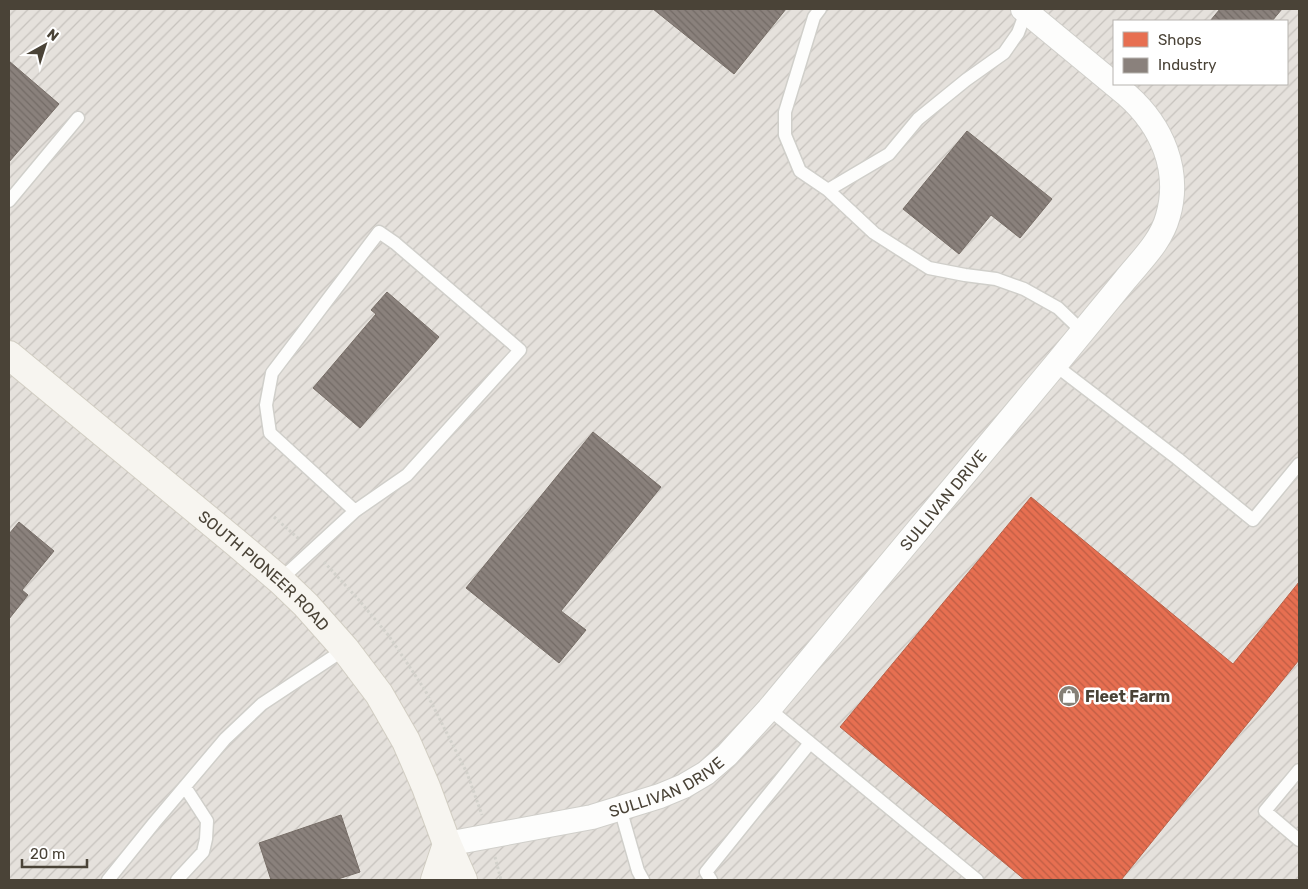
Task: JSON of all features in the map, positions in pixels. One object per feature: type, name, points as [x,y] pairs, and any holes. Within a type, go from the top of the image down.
[{"type":"main road","name":"SOUTH PIONEER ROAD","points":[[9,355],[234,541],[306,605],[379,694],[406,741],[463,880]]},
{"type":"main road","points":[[435,880],[447,844]]},
{"type":"street","name":"SULLIVAN DRIVE","points":[[1025,10],[1113,84]]},
{"type":"street","name":"SULLIVAN DRIVE","points":[[447,844],[592,817],[660,796],[684,786],[706,773],[728,755],[769,709],[1056,365],[1164,230],[1171,202],[1172,181],[1162,140],[1155,127],[1137,104],[1114,85]]},
{"type":"lane","points":[[820,9],[814,17],[785,112],[785,135],[800,171],[828,190],[874,233],[929,268],[996,279],[1024,289],[1058,308],[1083,332]]},
{"type":"lane","points":[[828,190],[889,154],[918,119],[966,80],[1004,53],[1018,33],[1025,10]]},
{"type":"lane","points":[[9,201],[78,118]]},
{"type":"lane","points":[[280,580],[356,511],[407,475],[520,350],[379,232],[272,373],[266,405],[270,433],[356,511]]},
{"type":"lane","points":[[1056,365],[1178,459],[1253,520],[1299,464]]},
{"type":"lane","points":[[108,880],[225,739],[262,704],[344,649]]},
{"type":"lane","points":[[769,709],[977,880]]},
{"type":"lane","points":[[711,880],[706,872],[810,744]]},
{"type":"lane","points":[[1299,770],[1265,811],[1299,840]]},
{"type":"lane","points":[[177,880],[203,852],[206,839],[207,820],[185,786]]},
{"type":"lane","points":[[620,808],[638,871],[643,880]]},
{"type":"path","points":[[274,517],[342,581],[383,629],[425,690],[467,773],[489,836],[501,880]]},
{"type":"shaded area","points":[[9,9],[1299,9],[1299,880],[9,880]]},
{"type":"building: Shops","name":"Fleet Farm","points":[[1031,497],[1233,664],[1299,582],[1299,660],[1121,880],[1025,880],[840,727]]},
{"type":"building: Industry","points":[[653,9],[786,9],[734,74]]},
{"type":"building: Industry","points":[[1220,9],[1282,9],[1273,20],[1211,20]]},
{"type":"building: Industry","points":[[9,61],[59,104],[9,162]]},
{"type":"building: Industry","points":[[967,131],[1052,199],[1020,238],[991,215],[959,254],[903,209]]},
{"type":"building: Industry","points":[[387,292],[439,337],[360,428],[313,388],[376,314],[371,310]]},
{"type":"building: Industry","points":[[593,432],[661,487],[561,611],[586,630],[559,663],[466,588]]},
{"type":"building: Industry","points":[[19,522],[54,551],[22,590],[28,595],[9,619],[9,534]]},
{"type":"building: Industry","points":[[341,815],[360,872],[335,880],[271,880],[259,843]]},
{"type":"place","name":"Fleet Farm","points":[[1069,696]]}]
